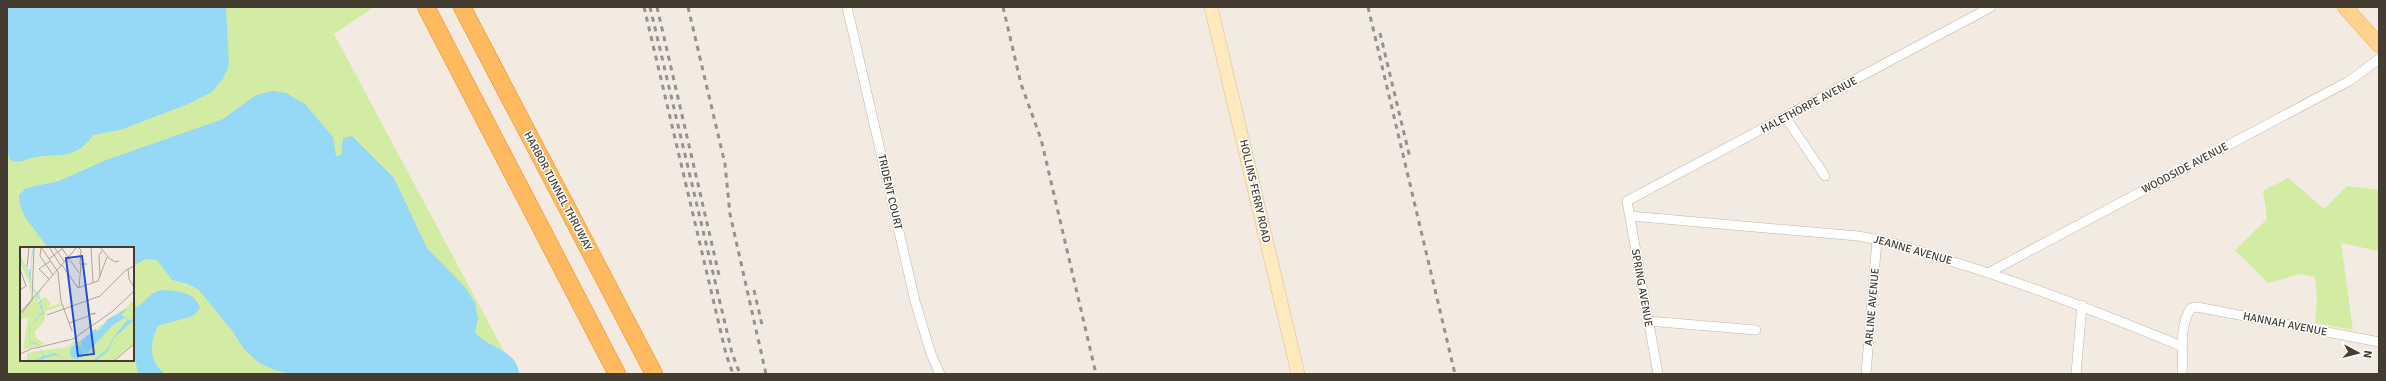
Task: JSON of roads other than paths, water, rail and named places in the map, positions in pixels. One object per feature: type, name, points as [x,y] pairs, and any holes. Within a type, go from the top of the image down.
[{"type":"highway","points":[[426,7],[617,374]]},
{"type":"highway","name":"HARBOR TUNNEL THRUWAY","points":[[462,7],[654,374]]},
{"type":"main road","points":[[2345,7],[2379,45]]},
{"type":"street","name":"TRIDENT COURT","points":[[846,7],[915,301],[931,354],[940,374]]},
{"type":"street","name":"HOLLINS FERRY ROAD","points":[[1211,7],[1298,374]]},
{"type":"street","name":"HALETHORPE AVENUE","points":[[1627,201],[1786,118],[1991,7]]},
{"type":"street","name":"WOODSIDE AVENUE","points":[[1988,273],[2348,81],[2379,59]]},
{"type":"street","points":[[1786,118],[1825,176]]},
{"type":"street","name":"SPRING AVENUE","points":[[1627,201],[1658,374]]},
{"type":"street","name":"JEANNE AVENUE","points":[[1630,216],[1858,236],[1878,240],[1988,273],[2082,305],[2181,346]]},
{"type":"street","name":"ARLINE AVENUE","points":[[1866,374],[1878,240]]},
{"type":"street","points":[[2076,374],[2082,305]]},
{"type":"street","name":"HANNAH AVENUE","points":[[2181,346],[2184,321],[2191,308],[2204,307],[2379,342]]},
{"type":"street","points":[[1648,322],[1756,330]]},
{"type":"street","points":[[2181,346],[2182,374]]},
{"type":"water","points":[[7,7],[226,7],[229,65],[223,79],[212,92],[186,105],[120,130],[93,135],[79,149],[72,153],[13,161],[10,160],[7,151]]},
{"type":"water","points":[[273,91],[286,93],[305,104],[333,137],[336,156],[341,155],[343,138],[352,136],[394,178],[427,248],[465,287],[475,303],[478,319],[475,332],[480,338],[513,359],[517,365],[519,374],[294,374],[277,371],[259,363],[243,348],[233,332],[199,290],[188,284],[172,280],[157,260],[146,259],[135,265],[134,274],[134,247],[46,247],[25,217],[19,195],[26,188],[59,181],[106,160],[223,119],[256,95]]},
{"type":"water","points":[[161,290],[185,293],[190,295],[198,302],[200,308],[193,316],[158,326],[153,339],[152,352],[153,358],[165,374],[138,374],[134,352],[134,305],[138,307],[153,293]]},
{"type":"railway","points":[[644,7],[726,354],[733,374]]},
{"type":"railway","points":[[650,7],[732,353],[740,374]]},
{"type":"railway","points":[[657,7],[719,275]]},
{"type":"railway","points":[[688,7],[725,164],[730,214],[766,374]]},
{"type":"railway","points":[[1003,7],[1021,84],[1041,139],[1096,374]]},
{"type":"railway","points":[[1368,7],[1455,374]]},
{"type":"railway","points":[[1380,33],[1410,158]]},
{"type":"railway","points":[[754,290],[763,329]]}]
